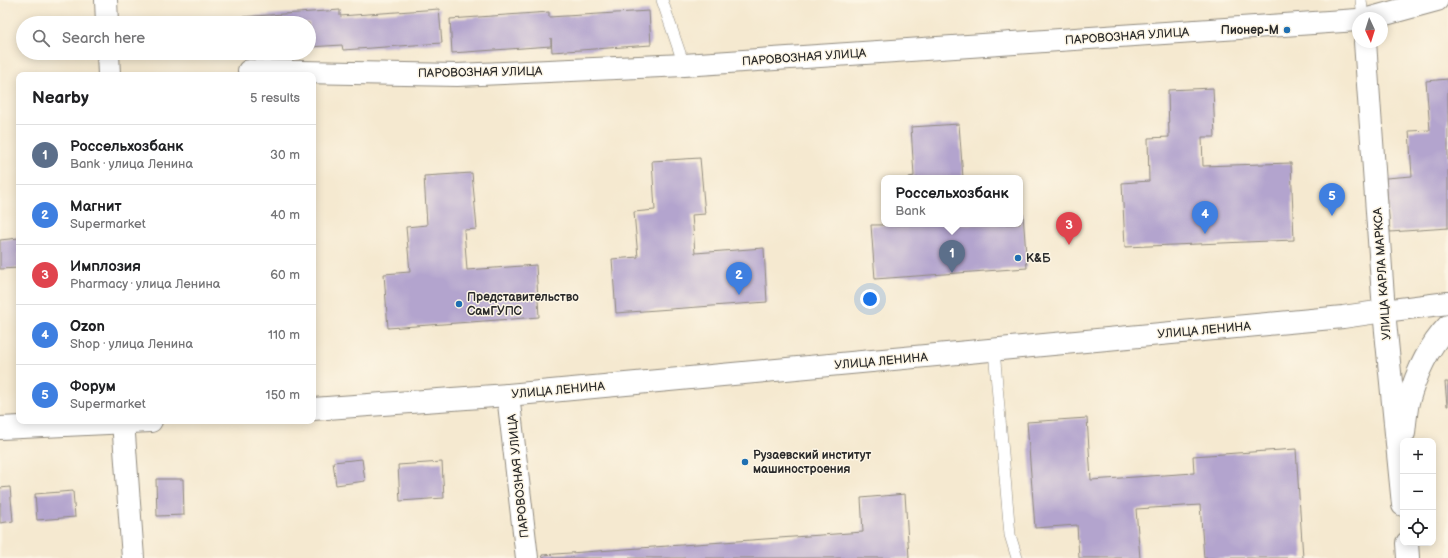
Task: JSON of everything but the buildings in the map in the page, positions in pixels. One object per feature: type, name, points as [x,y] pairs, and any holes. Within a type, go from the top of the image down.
[{"type":"street","points":[[106,0],[106,16]]},
{"type":"street","points":[[1388,13],[1437,0]]},
{"type":"street","name":"ПАРОВОЗНАЯ УЛИЦА","points":[[316,72],[457,75],[684,65],[1352,20]]},
{"type":"street","name":"УЛИЦА КАРЛА МАРКСА","points":[[1365,48],[1384,311],[1400,474]]},
{"type":"street","points":[[108,60],[109,72]]},
{"type":"street","name":"ПАРОВОЗНАЯ УЛИЦА","points":[[249,71],[301,72]]},
{"type":"street","name":"УЛИЦА ЛЕНИНА","points":[[316,409],[508,395],[994,350],[1343,317],[1448,303]]},
{"type":"street","points":[[1399,463],[1408,402],[1423,362],[1438,336],[1448,326]]},
{"type":"street","name":"ПАРОВОЗНАЯ УЛИЦА","points":[[508,395],[527,558]]},
{"type":"street","points":[[0,428],[82,424]]},
{"type":"street","points":[[123,424],[133,558]]},
{"type":"street","points":[[1406,546],[1408,558]]},
{"type":"lane","points":[[662,0],[684,65]]},
{"type":"lane","points":[[1361,0],[1362,12]]},
{"type":"lane","points":[[994,350],[1010,535],[1017,558]]},
{"type":"place","name":"Пионер-М","points":[[1287,30]]},
{"type":"place","name":"Форум","points":[[1332,216]]},
{"type":"place","name":"Ozon","points":[[1205,234]]},
{"type":"place","name":"Имплозия","points":[[1069,245]]},
{"type":"place","name":"К&Б","points":[[1018,258]]},
{"type":"place","name":"Россельхозбанк","points":[[952,273]]},
{"type":"place","name":"Магнит","points":[[739,295]]},
{"type":"place","name":"Представительство СамГУПС","points":[[459,304]]},
{"type":"place","name":"Рузаевский институт машиностроения","points":[[745,462]]}]
